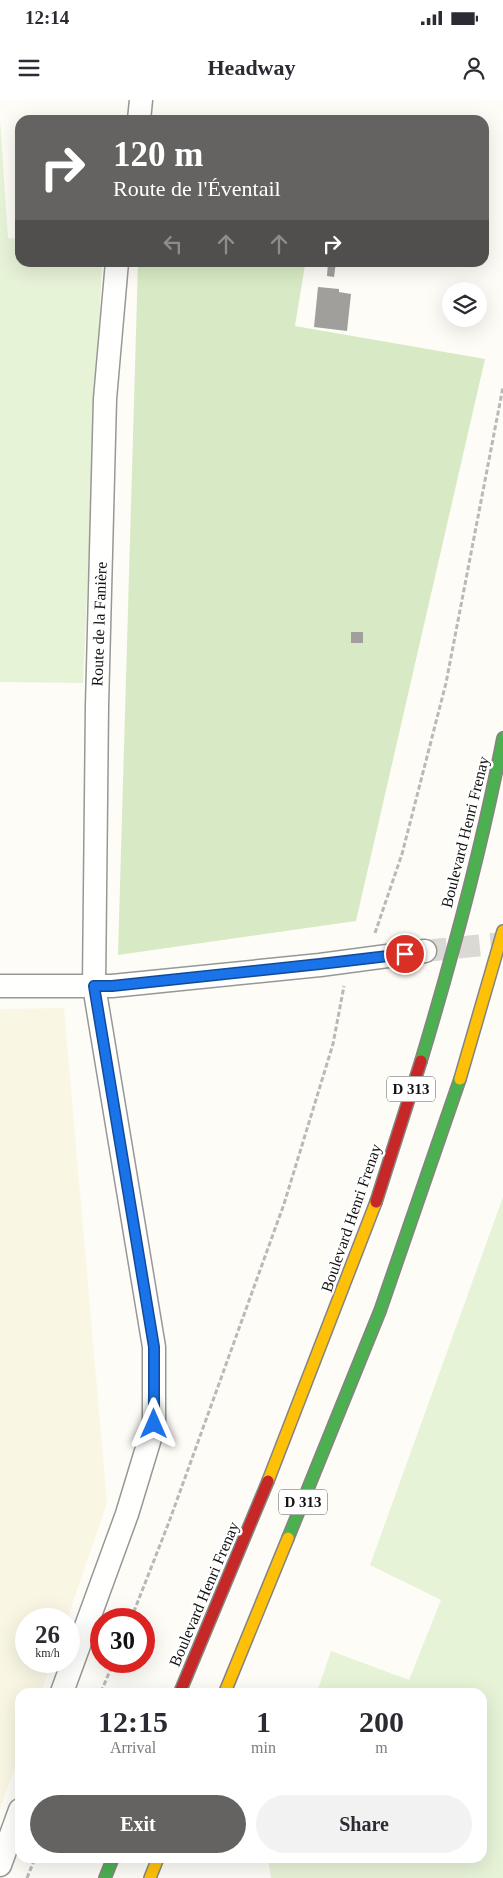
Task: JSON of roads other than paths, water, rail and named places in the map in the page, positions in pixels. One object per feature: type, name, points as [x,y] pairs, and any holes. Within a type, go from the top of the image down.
[{"type":"highway","name":"Boulevard Henri Frenay","points":[[182,1688],[289,1430],[371,1220],[441,995],[493,791],[503,738]]},
{"type":"highway","name":"D 313","points":[[227,1688],[380,1311],[455,1095],[503,931]]},
{"type":"highway","points":[[105,1878],[111,1863]]},
{"type":"highway","points":[[150,1878],[156,1863]]},
{"type":"street","points":[[140,115],[141,100]]},
{"type":"street","name":"Route de la Fanière","points":[[63,1688],[127,1514],[154,1424],[154,1347],[94,986],[97,706],[105,399],[117,267]]},
{"type":"street","points":[[0,986],[112,986],[425,951]]},
{"type":"street","points":[[0,1865],[15,1824]]},
{"type":"tunnel","points":[[425,951],[503,943]]}]
